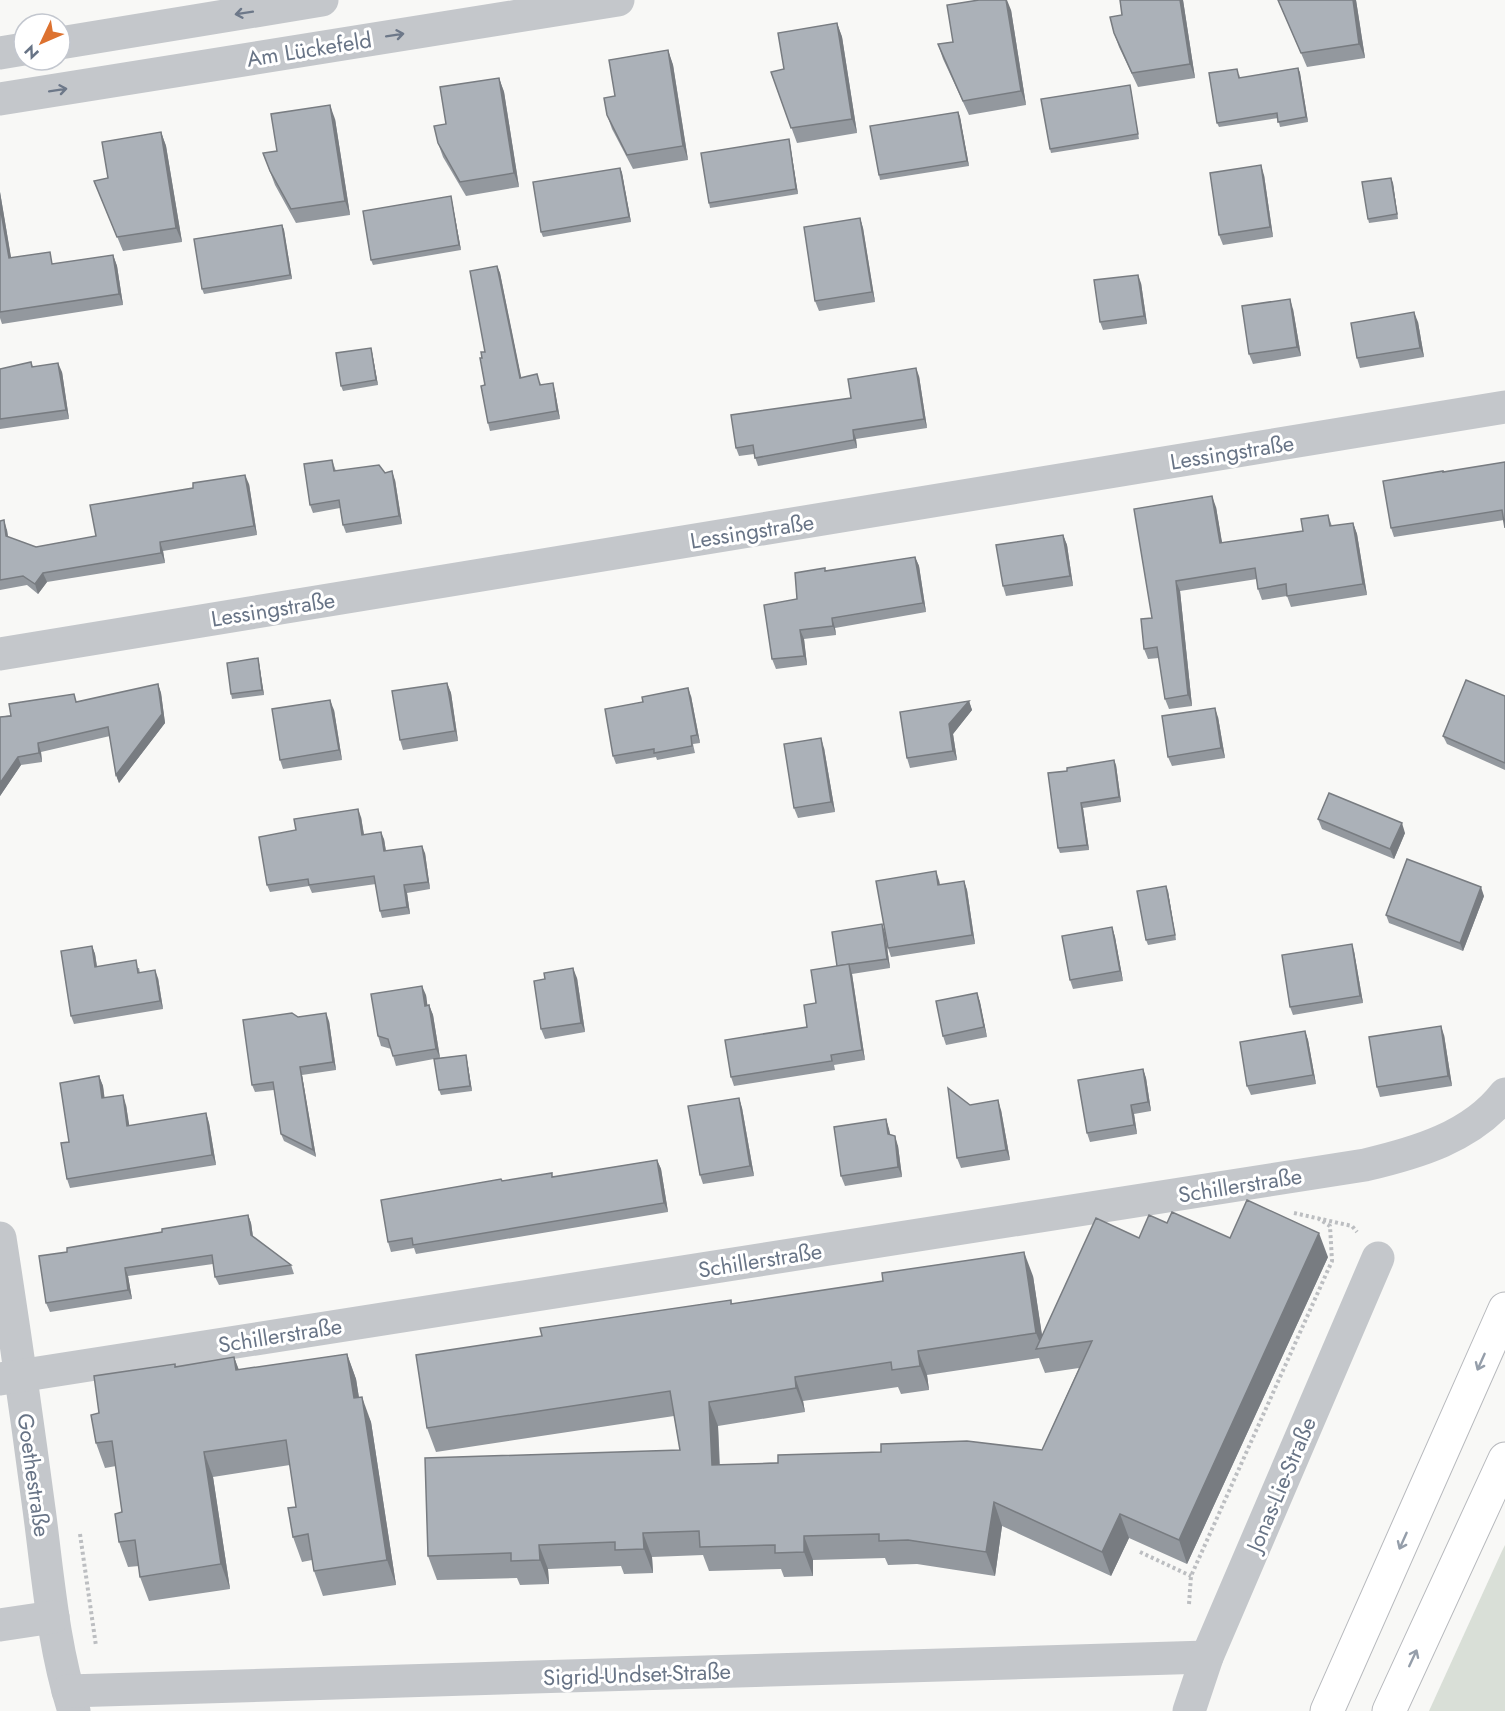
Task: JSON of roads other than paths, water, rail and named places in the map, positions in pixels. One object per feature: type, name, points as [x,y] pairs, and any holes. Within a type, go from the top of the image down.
[{"type":"highway","points":[[1327,1711],[1505,1309]]},
{"type":"highway","points":[[1389,1711],[1505,1458]]},
{"type":"street","name":"Am Lückefeld","points":[[72,41],[322,0]]},
{"type":"street","name":"Am Lückefeld","points":[[0,99],[618,0]]},
{"type":"street","name":"Lessingstraße","points":[[0,654],[1505,407]]},
{"type":"street","name":"Schillerstraße","points":[[11,1377],[1365,1165],[1407,1155],[1474,1125],[1504,1095]]},
{"type":"street","name":"Goethestraße","points":[[0,1238],[11,1377],[53,1617],[71,1701]]},
{"type":"street","name":"Jonas-Lie-Straße","points":[[1189,1711],[1196,1657],[1378,1258]]},
{"type":"street","points":[[0,1625],[53,1617]]},
{"type":"street","name":"Sigrid-Undset-Straße","points":[[71,1701],[103,1690],[1196,1657]]}]
